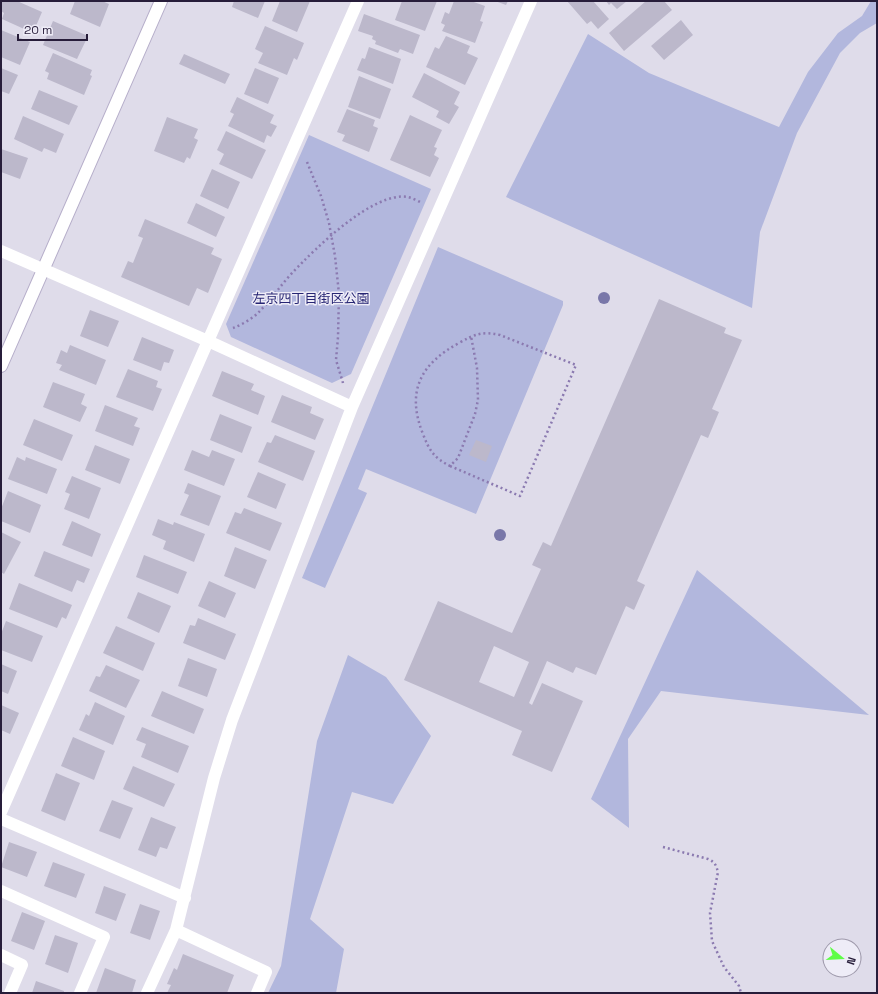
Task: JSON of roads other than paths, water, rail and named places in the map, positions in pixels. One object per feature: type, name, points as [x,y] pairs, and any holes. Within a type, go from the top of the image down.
[{"type":"street","points":[[1,366],[161,1]]},
{"type":"street","points":[[1,812],[358,1]]},
{"type":"street","points":[[147,993],[176,930],[214,778],[232,720],[352,407],[531,1]]},
{"type":"street","points":[[1,251],[208,341],[352,407]]},
{"type":"street","points":[[1,819],[185,898]]},
{"type":"street","points":[[1,891],[104,937],[80,993]]},
{"type":"street","points":[[176,930],[266,972],[257,993]]},
{"type":"street","points":[[1,955],[22,965],[10,993]]},
{"type":"park label","name":"左京四丁目街区公園","points":[[311,298]]}]
